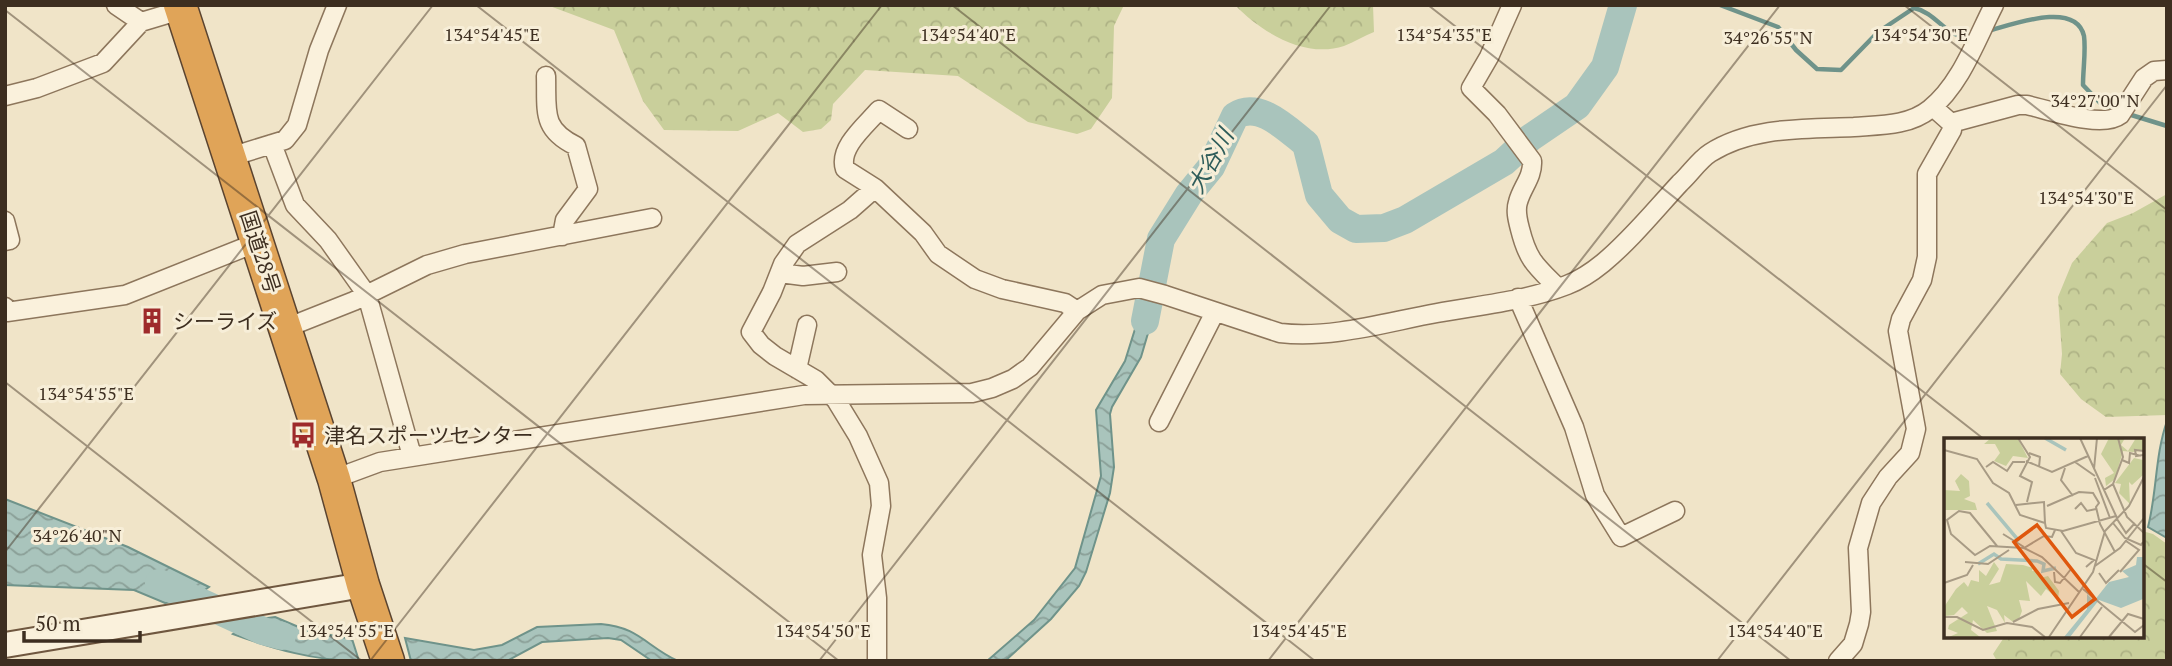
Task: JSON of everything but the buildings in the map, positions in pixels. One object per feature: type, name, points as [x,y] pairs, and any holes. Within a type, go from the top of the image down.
[{"type":"highway","name":"国道28号","points":[[181,8],[334,479],[363,585],[388,661]]},
{"type":"street","points":[[116,5],[141,22]]},
{"type":"street","points":[[230,157],[285,140],[297,125],[319,50],[337,5]]},
{"type":"street","points":[[1512,5],[1489,57],[1471,88],[1497,114],[1522,146],[1532,165],[1530,176],[1518,200],[1522,240],[1532,263],[1558,288]]},
{"type":"street","points":[[334,479],[380,462],[412,456],[750,402],[804,395],[972,393],[1013,379],[1030,366],[1077,311],[1102,295],[1139,288],[1280,333],[1298,335],[1341,330],[1518,298],[1558,288],[1579,279],[1605,261],[1708,154],[1736,140],[1793,130],[1886,125],[1915,118],[1933,107],[1955,80],[1994,5]]},
{"type":"street","points":[[5,96],[37,88],[103,63],[141,22],[181,8]]},
{"type":"street","points":[[1951,123],[2018,105],[2098,121],[2114,120],[2144,78],[2154,71],[2167,70]]},
{"type":"street","points":[[547,76],[547,107],[551,129],[576,146],[588,189],[565,220],[562,236]]},
{"type":"street","points":[[1933,107],[1951,123]]},
{"type":"street","points":[[908,129],[879,110],[848,147],[844,157],[845,169],[875,188],[923,233],[938,254],[975,279],[1002,289],[1065,303],[1077,311]]},
{"type":"street","points":[[1838,661],[1853,644],[1861,612],[1858,548],[1871,503],[1888,477],[1910,453],[1916,429],[1898,331],[1901,319],[1923,280],[1927,257],[1927,174],[1950,136],[1951,123]]},
{"type":"street","points":[[272,144],[295,205],[328,240],[367,295],[412,456]]},
{"type":"street","points":[[875,188],[850,210],[797,244],[751,332],[761,345],[816,380],[831,395],[858,436],[879,483],[881,506],[872,555],[877,598],[877,661]]},
{"type":"street","points":[[286,328],[367,295],[427,265],[465,254],[652,218]]},
{"type":"street","points":[[5,221],[10,240],[5,241]]},
{"type":"street","points":[[6,310],[125,295],[258,242]]},
{"type":"street","points":[[780,272],[803,276],[837,272]]},
{"type":"street","points":[[1518,298],[1574,427],[1595,495],[1621,537],[1675,511]]},
{"type":"street","points":[[1160,422],[1215,312]]},
{"type":"street","points":[[797,369],[807,325]]},
{"type":"street","points":[[5,645],[363,585]]},
{"type":"green space","points":[[547,5],[1124,5],[1114,26],[1112,98],[1091,129],[1077,134],[1028,122],[958,76],[865,70],[833,104],[831,120],[821,129],[803,132],[778,113],[738,131],[664,130],[643,101],[614,30]]},
{"type":"green space","points":[[1235,5],[1373,5],[1374,32],[1344,46],[1314,49],[1299,46],[1271,33]]},
{"type":"green space","points":[[2167,194],[2167,415],[2106,417],[2081,399],[2060,374],[2062,354],[2058,297],[2072,263],[2107,223],[2133,213]]},
{"type":"green space","points":[[2144,532],[2153,534],[2167,544],[2167,661],[1997,661],[1993,654],[2004,638],[2144,638]]},
{"type":"water","points":[[1145,297],[1158,299],[1141,357],[1110,414],[1114,467],[1110,493],[1086,572],[1079,586],[1051,619],[1005,661],[987,661],[1034,620],[1075,568],[1101,476],[1096,410],[1125,361]]},
{"type":"water","points":[[2167,421],[2167,538],[2148,527],[2160,447]]},
{"type":"water","points":[[5,499],[128,547],[209,587],[192,599],[165,603],[134,590],[5,585]]},
{"type":"water","points":[[275,617],[308,631],[352,639],[359,661],[295,653],[233,634],[252,620]]},
{"type":"water","points":[[601,624],[634,633],[678,661],[652,661],[621,640],[608,638],[542,642],[507,661],[411,661],[405,638],[474,650],[502,645],[537,627]]},
{"type":"waterway","name":"大谷川","points":[[1145,321],[1161,239],[1189,194],[1211,167],[1235,116],[1254,112],[1282,125],[1306,144],[1319,195],[1340,220],[1356,229],[1384,228],[1405,220],[1504,162],[1530,138],[1577,106],[1605,67],[1623,5]]},
{"type":"waterway","points":[[1720,5],[1778,27],[1796,50],[1817,69],[1841,70],[1878,32],[1914,8],[1930,15],[1949,31],[1963,36],[1972,35]]},
{"type":"waterway","points":[[1988,31],[2026,20],[2056,17],[2069,19],[2079,25],[2084,36],[2083,85],[2103,106],[2116,110]]},
{"type":"waterway","points":[[2128,114],[2167,126]]},
{"type":"waterway","name":"大谷川","points":[[159,583],[263,631],[282,636]]},
{"type":"place","name":"シーライズ","points":[[152,321]]},
{"type":"place","name":"津名スポーツセンター","points":[[303,435]]}]
